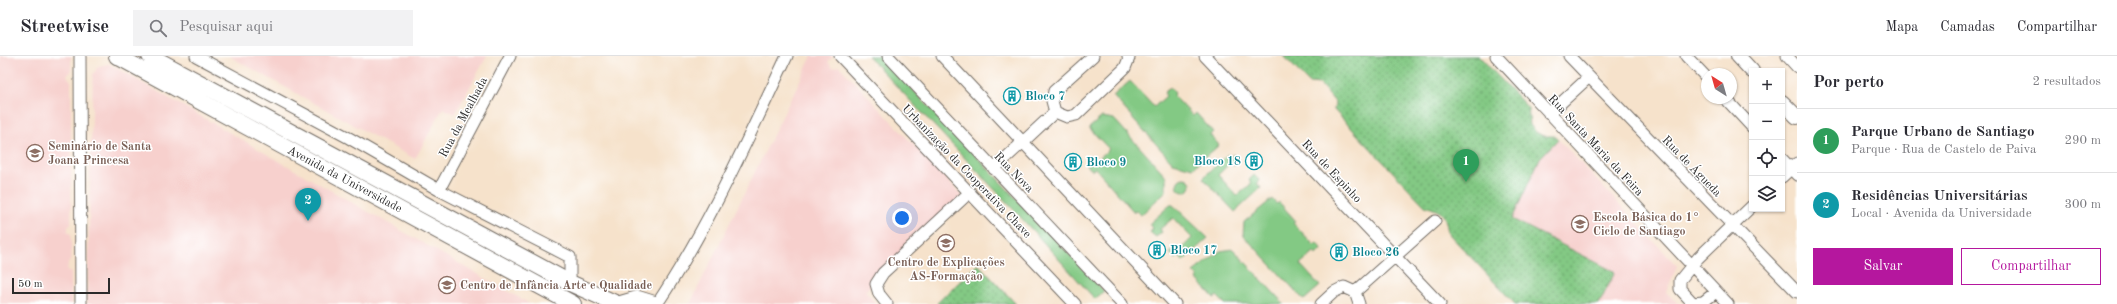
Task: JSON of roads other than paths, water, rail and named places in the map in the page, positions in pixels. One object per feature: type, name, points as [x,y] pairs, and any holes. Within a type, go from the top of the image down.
[{"type":"main road","name":"Avenida da Universidade","points":[[117,56],[573,304]]},
{"type":"main road","name":"Avenida da Universidade","points":[[150,56],[570,283],[617,304]]},
{"type":"main road","points":[[620,304],[638,299],[656,304]]},
{"type":"street","points":[[80,56],[81,304]]},
{"type":"street","points":[[196,56],[349,138],[439,190],[570,257],[570,283]]},
{"type":"street","name":"Rua da Mealhada","points":[[439,190],[510,56]]},
{"type":"street","points":[[656,304],[672,281],[720,197],[786,56]]},
{"type":"street","name":"Urbanização da Cooperativa Chave","points":[[840,56],[1075,304]]},
{"type":"street","name":"Rua Nova","points":[[888,56],[1117,302]]},
{"type":"street","points":[[942,56],[1175,304]]},
{"type":"street","points":[[1055,112],[1052,101],[1054,91],[1093,56]]},
{"type":"street","points":[[1055,112],[1067,117],[1076,115],[1125,68],[1129,58],[1128,56]]},
{"type":"street","name":"Rua de Espinho","points":[[1205,56],[1440,304]]},
{"type":"street","name":"Rua Santa Maria da Feira","points":[[1496,56],[1728,304]]},
{"type":"street","name":"Rua de Águeda","points":[[1569,56],[1797,292]]},
{"type":"street","points":[[1686,56],[1701,72]]},
{"type":"street","points":[[1738,56],[1749,68]]},
{"type":"street","points":[[1787,56],[1797,67]]},
{"type":"street","points":[[1549,114],[1589,77]]},
{"type":"street","points":[[1731,104],[1749,124]]},
{"type":"street","points":[[1784,104],[1797,117]]},
{"type":"street","points":[[994,169],[1055,112]]},
{"type":"street","points":[[1784,176],[1795,169],[1785,161]]},
{"type":"street","points":[[887,304],[879,294],[876,284],[884,273],[970,192]]},
{"type":"street","points":[[1716,292],[1704,302],[1693,303],[1680,290],[1680,280],[1691,266],[1749,209]]},
{"type":"street","points":[[1355,292],[1435,222]]},
{"type":"street","points":[[1322,304],[1334,292],[1344,287],[1355,292],[1359,304]]},
{"type":"place","name":"Bloco 7","points":[[1012,96]]},
{"type":"place","name":"Seminário de Santa Joana Princesa","points":[[35,153]]},
{"type":"place","name":"Bloco 18","points":[[1254,161]]},
{"type":"place","name":"Bloco 9","points":[[1073,162]]},
{"type":"place","name":"Parque Urbano de Santiago","points":[[1466,182]]},
{"type":"place","name":"Residências Universitárias","points":[[308,221]]},
{"type":"place","name":"Escola Básica do 1° Ciclo de Santiago","points":[[1580,224]]},
{"type":"place","name":"Centro de Explicações AS-Formação","points":[[946,243]]},
{"type":"place","name":"Bloco 17","points":[[1157,250]]},
{"type":"place","name":"Bloco 26","points":[[1339,252]]},
{"type":"place","name":"Centro de Infância Arte e Qualidade","points":[[447,285]]}]
